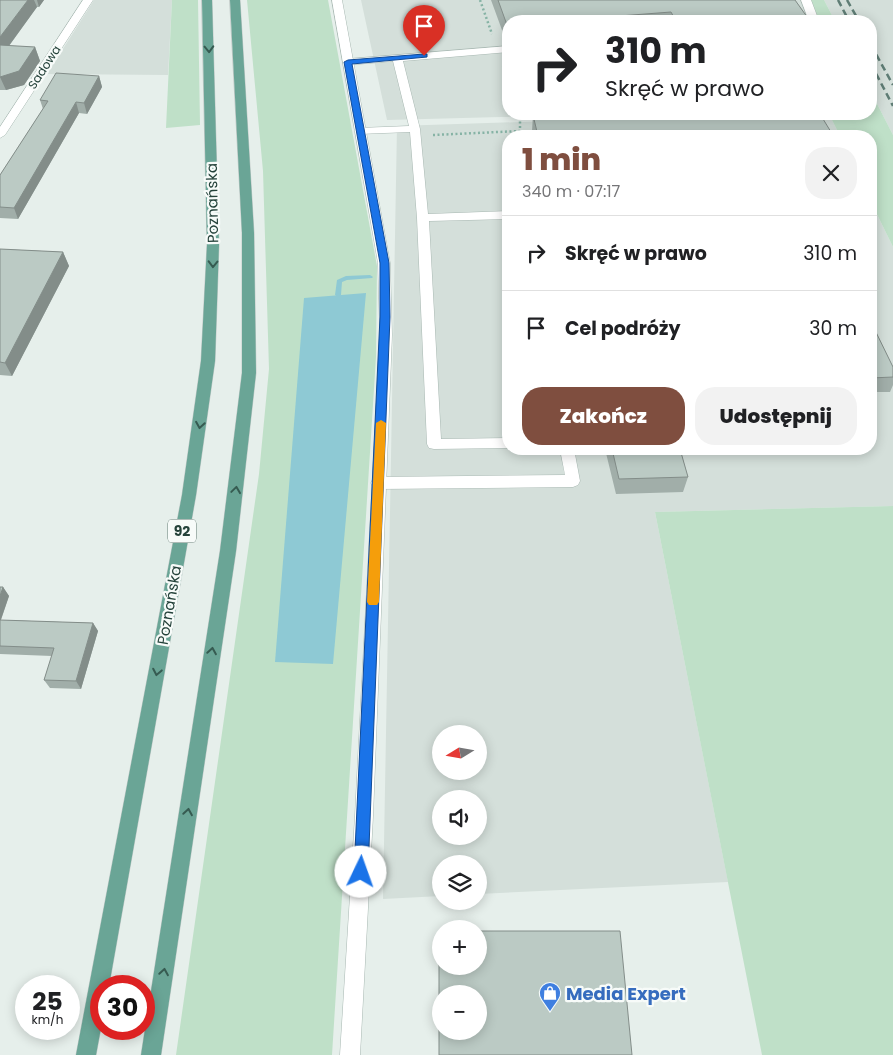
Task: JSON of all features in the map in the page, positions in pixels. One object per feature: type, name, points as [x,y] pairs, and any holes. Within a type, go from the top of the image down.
[{"type":"main road","name":"Poznańska","points":[[86,1055],[174,576],[201,417],[207,370],[212,298],[213,245],[207,0]]},
{"type":"main road","points":[[151,1055],[228,551],[249,374],[248,233],[235,0]]},
{"type":"street","name":"Sadowa","points":[[0,135],[88,0]]},
{"type":"street","points":[[337,0],[384,263],[386,335],[365,806],[350,1055]]},
{"type":"street","points":[[806,0],[812,15]]},
{"type":"street","points":[[348,62],[502,50]]},
{"type":"street","points":[[397,58],[415,132],[423,218],[434,444],[502,443]]},
{"type":"street","points":[[359,131],[415,132]]},
{"type":"street","points":[[423,218],[502,214]]},
{"type":"street","points":[[378,483],[573,481],[568,455]]},
{"type":"path","points":[[415,132],[502,131]]},
{"type":"shaded area","points":[[94,0],[172,0],[168,75],[47,74]]},
{"type":"shaded area","points":[[361,0],[805,0],[814,15],[502,15],[502,117],[387,120]]},
{"type":"shaded area","points":[[824,0],[893,0],[893,135],[877,104],[877,15],[832,15]]},
{"type":"shaded area","points":[[581,120],[832,120],[837,130],[502,130],[502,455],[877,455],[877,214],[893,247],[893,506],[655,512],[728,882],[487,894],[487,855],[432,855],[432,896],[383,899],[397,126]]},
{"type":"green space","points":[[172,0],[198,0],[200,125],[166,128]]},
{"type":"green space","points":[[247,0],[328,0],[377,266],[376,357],[332,1055],[176,1055],[259,474],[269,369],[263,171]]},
{"type":"green space","points":[[805,0],[824,0],[832,15],[814,15]]},
{"type":"green space","points":[[877,104],[893,135],[893,247],[877,214],[877,130],[837,130],[832,120],[877,120]]},
{"type":"green space","points":[[893,506],[893,1055],[762,1055],[655,512]]},
{"type":"water","points":[[366,293],[333,664],[275,662],[304,298]]},
{"type":"building","points":[[0,0],[28,0],[0,37]]},
{"type":"building","points":[[498,0],[795,0],[806,15],[673,15],[671,12],[632,15],[503,15]]},
{"type":"building","points":[[0,45],[35,47],[19,71],[0,77]]},
{"type":"building","points":[[56,73],[99,76],[84,103],[76,102],[14,208],[0,207],[0,175],[48,101],[40,100]]},
{"type":"building","points":[[534,120],[824,120],[830,130],[537,130]]},
{"type":"building","points":[[0,249],[63,252],[5,363],[0,362]]},
{"type":"building","points":[[877,334],[893,367],[893,377],[877,378]]},
{"type":"building","points":[[613,455],[682,455],[688,477],[619,479]]},
{"type":"building","points":[[0,620],[93,623],[76,681],[44,680],[54,648],[0,646]]},
{"type":"building","name":"Media Expert","points":[[487,931],[620,931],[632,1055],[439,1055],[439,1040],[487,1040],[487,985],[439,985],[439,975],[487,975]]},
{"type":"waterway","points":[[338,295],[339,281],[346,278],[370,277]]},
{"type":"railway","points":[[838,0],[846,15]]},
{"type":"railway","points":[[847,0],[856,15]]},
{"type":"railway","points":[[877,56],[893,85]]},
{"type":"railway","points":[[877,75],[893,106]]},
{"type":"slow traffic","points":[[373,602],[381,423]]},
{"type":"place","name":"Media Expert","points":[[550,1012]]},
{"type":"route","points":[[361,872],[386,335],[384,263],[348,62],[424,56]]}]
